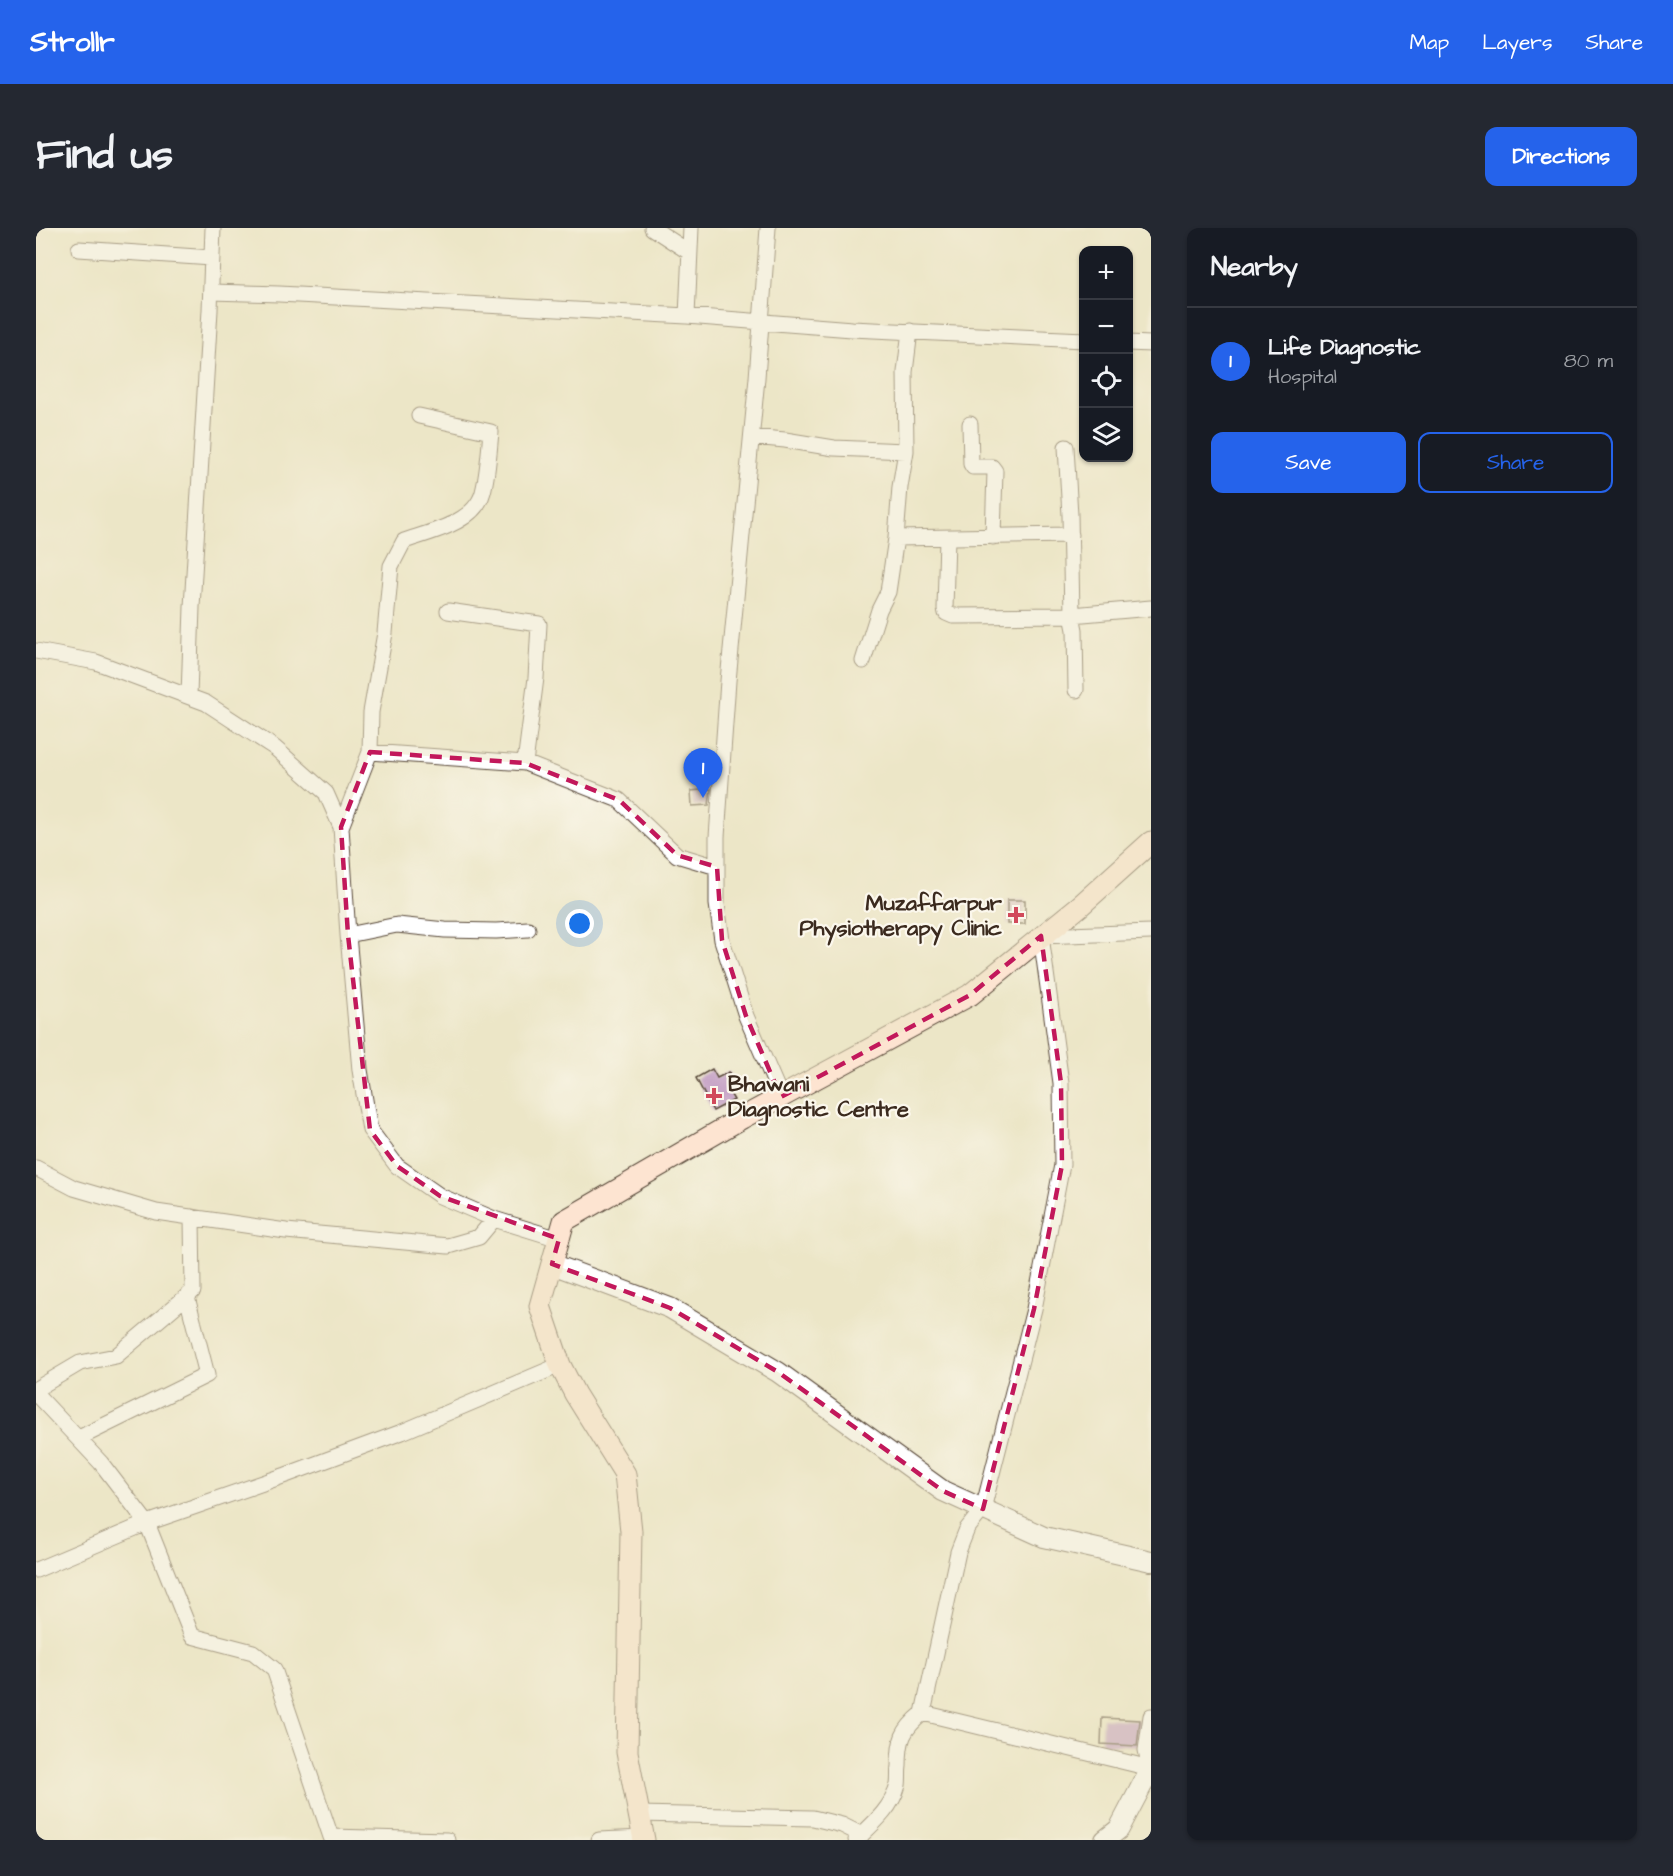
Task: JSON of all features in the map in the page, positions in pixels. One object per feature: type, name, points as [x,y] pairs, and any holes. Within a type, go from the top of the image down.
[{"type":"main road","points":[[644,1839],[627,1752],[631,1531],[625,1474],[575,1394],[560,1365],[540,1306],[564,1221],[781,1096],[970,995],[1081,904],[1151,842]]},
{"type":"street","points":[[189,696],[213,228]]},
{"type":"street","points":[[652,228],[689,252]]},
{"type":"street","points":[[687,316],[690,228]]},
{"type":"street","points":[[768,228],[752,437],[728,681],[717,837],[717,904],[722,940],[746,1016],[781,1096]]},
{"type":"street","points":[[79,249],[212,258]]},
{"type":"street","points":[[211,292],[687,316],[852,329],[1079,340]]},
{"type":"street","points":[[863,661],[879,610],[888,592],[896,538],[900,487],[906,451],[905,372],[910,332]]},
{"type":"street","points":[[1133,343],[1151,344]]},
{"type":"street","points":[[341,827],[370,752],[371,711],[384,633],[391,566],[404,541],[442,528],[468,515],[483,494],[491,432],[419,416]]},
{"type":"street","points":[[970,424],[971,464],[974,467],[992,467],[995,471],[993,537]]},
{"type":"street","points":[[752,437],[834,448],[906,451]]},
{"type":"street","points":[[1066,447],[1076,690]]},
{"type":"street","points":[[896,538],[1071,535]]},
{"type":"street","points":[[947,538],[946,614],[953,616],[1072,615],[1151,608]]},
{"type":"street","points":[[448,611],[539,624],[536,678],[525,764]]},
{"type":"street","points":[[36,651],[96,662],[206,703],[275,748],[326,793],[341,827],[360,1070],[370,1130],[397,1166],[440,1196],[494,1219],[559,1239]]},
{"type":"street","points":[[370,752],[525,764],[619,800],[677,855],[717,867]]},
{"type":"street","points":[[348,935],[397,925],[445,930],[528,929]]},
{"type":"street","points":[[639,1814],[813,1818],[842,1825],[859,1837],[879,1819],[888,1806],[898,1784],[902,1736],[912,1722],[923,1713],[958,1552],[967,1529],[983,1509],[1034,1309],[1062,1165],[1061,1083],[1041,936],[1151,932]]},
{"type":"street","points":[[36,1168],[74,1188],[156,1212],[286,1231],[448,1246],[479,1237],[494,1219]]},
{"type":"street","points":[[192,1217],[194,1291],[116,1356],[80,1363],[36,1391],[101,1463],[147,1523],[192,1636],[253,1652],[274,1669],[331,1837],[447,1840]]},
{"type":"street","points":[[552,1264],[670,1308],[778,1372],[943,1491],[1044,1537],[1151,1561]]},
{"type":"street","points":[[79,1438],[207,1375],[187,1297]]},
{"type":"street","points":[[36,1570],[147,1523],[391,1436],[560,1365]]},
{"type":"street","points":[[923,1713],[1150,1768]]},
{"type":"street","points":[[1105,1840],[1119,1828],[1150,1768],[1146,1750],[1151,1716]]},
{"type":"street","points":[[599,1840],[644,1839]]},
{"type":"highlighted area","points":[[370,752],[525,763],[619,800],[677,855],[717,867],[722,940],[746,1016],[781,1097],[970,995],[1041,936],[1061,1083],[1062,1165],[1034,1309],[983,1509],[943,1491],[778,1372],[670,1308],[552,1264],[559,1239],[440,1196],[397,1166],[370,1130],[348,935],[341,827]]},
{"type":"building","points":[[711,789],[709,805],[692,806],[691,791]]},
{"type":"building","points":[[1007,900],[1025,900],[1025,924],[1007,924]]},
{"type":"building","points":[[712,1069],[717,1078],[729,1072],[737,1088],[729,1092],[734,1100],[713,1111],[696,1078]]},
{"type":"building","points":[[1102,1718],[1140,1720],[1137,1746],[1101,1744]]},
{"type":"place","name":"Life Diagnostic","points":[[703,798]]},
{"type":"place","name":"Muzaffarpur Physiotherapy Clinic","points":[[1016,915]]},
{"type":"place","name":"Bhawani Diagnostic Centre","points":[[714,1096]]}]
